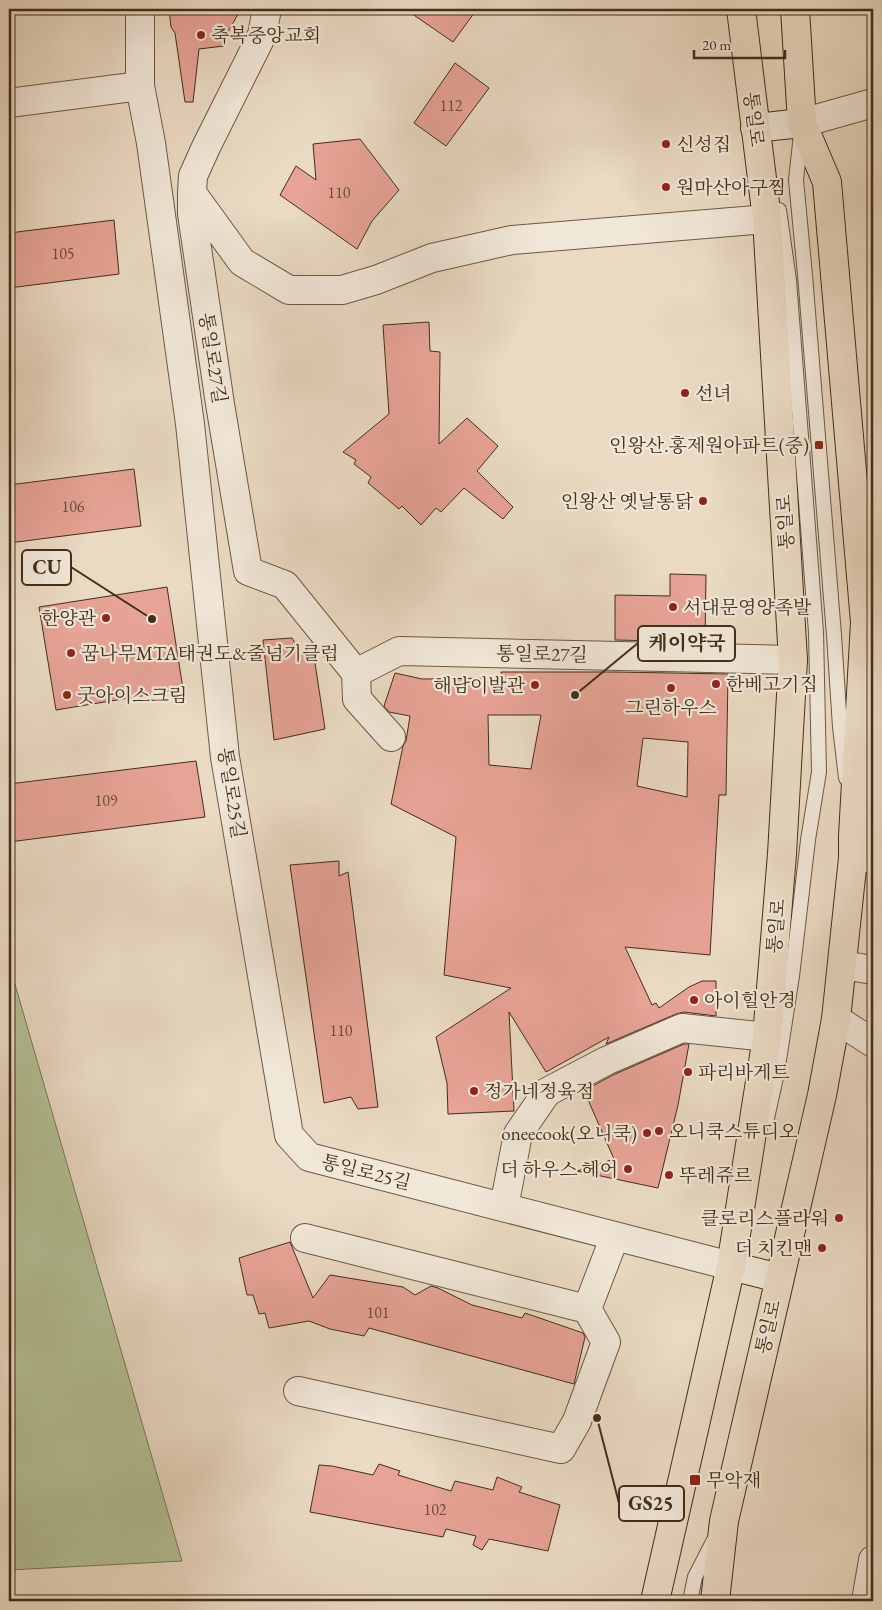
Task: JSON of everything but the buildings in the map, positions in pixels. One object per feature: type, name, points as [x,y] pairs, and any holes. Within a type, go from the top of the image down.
[{"type":"main road","name":"통일로","points":[[655,1601],[731,1266],[767,1037],[782,854],[793,660],[767,218],[741,9]]},
{"type":"main road","name":"통일로","points":[[715,1601],[724,1521],[822,1095],[836,1019],[842,965],[860,851],[867,558],[827,182],[802,123],[795,9]]},
{"type":"street","name":"통일로25길","points":[[140,9],[140,86],[154,162],[190,424],[225,757],[289,1135],[309,1157],[780,1278]]},
{"type":"street","name":"통일로27길","points":[[267,9],[262,36],[199,161],[193,176],[192,193],[194,233],[248,571],[285,585],[356,673],[399,651],[793,660]]},
{"type":"street","points":[[9,103],[140,86]]},
{"type":"street","points":[[755,128],[802,123],[873,103]]},
{"type":"street","points":[[192,193],[242,262],[289,290],[342,290],[376,280],[432,258],[512,240],[767,218]]},
{"type":"street","points":[[356,673],[357,699],[391,737]]},
{"type":"street","points":[[842,965],[873,970]]},
{"type":"street","points":[[836,1019],[873,1043]]},
{"type":"street","points":[[504,1207],[518,1134],[546,1092],[606,1061],[682,1028],[767,1037]]},
{"type":"street","points":[[587,1309],[616,1236]]},
{"type":"street","points":[[298,1391],[561,1449],[577,1421],[606,1342],[587,1309],[305,1238]]},
{"type":"street","points":[[866,1601],[873,1560]]},
{"type":"lane","points":[[802,123],[796,180],[834,625],[840,727],[860,851]]},
{"type":"lane","points":[[731,1266],[761,1149],[777,1073],[819,772],[816,632],[789,280],[777,197],[755,128]]},
{"type":"lane","points":[[690,1601],[695,1577],[724,1521]]},
{"type":"green space","points":[[9,974],[12,974],[182,1561],[9,1570]]},
{"type":"place","name":"축복중앙교회","points":[[201,35]]},
{"type":"place","name":"신성집","points":[[666,144]]},
{"type":"place","name":"원마산아구찜","points":[[666,187]]},
{"type":"place","name":"선녀","points":[[685,393]]},
{"type":"place","name":"인왕산.홍제원아파트(중)","points":[[819,445]]},
{"type":"place","name":"인왕산 옛날통닭","points":[[703,501]]},
{"type":"place","name":"서대문영양족발","points":[[673,607]]},
{"type":"place","name":"한양관","points":[[106,618]]},
{"type":"place","name":"CU","points":[[152,619]]},
{"type":"place","name":"꿈나무MTA태권도&줄넘기클럽","points":[[71,653]]},
{"type":"place","name":"한베고기집","points":[[716,684]]},
{"type":"place","name":"해남이발관","points":[[535,685]]},
{"type":"place","name":"그린하우스","points":[[671,688]]},
{"type":"place","name":"굿아이스크림","points":[[67,695]]},
{"type":"place","name":"케이약국","points":[[575,695]]},
{"type":"place","name":"아이힐안경","points":[[694,1000]]},
{"type":"place","name":"파리바게트","points":[[688,1072]]},
{"type":"place","name":"정가네정육점","points":[[474,1091]]},
{"type":"place","name":"오니쿡스튜디오","points":[[659,1131]]},
{"type":"place","name":"oneecook(오니쿡)","points":[[647,1133]]},
{"type":"place","name":"더 하우스 헤어","points":[[628,1169]]},
{"type":"place","name":"뚜레쥬르","points":[[669,1175]]},
{"type":"place","name":"클로리스플라워","points":[[839,1218]]},
{"type":"place","name":"더 치킨맨","points":[[822,1248]]},
{"type":"place","name":"GS25","points":[[597,1418]]},
{"type":"place","name":"무악재","points":[[695,1480]]}]
